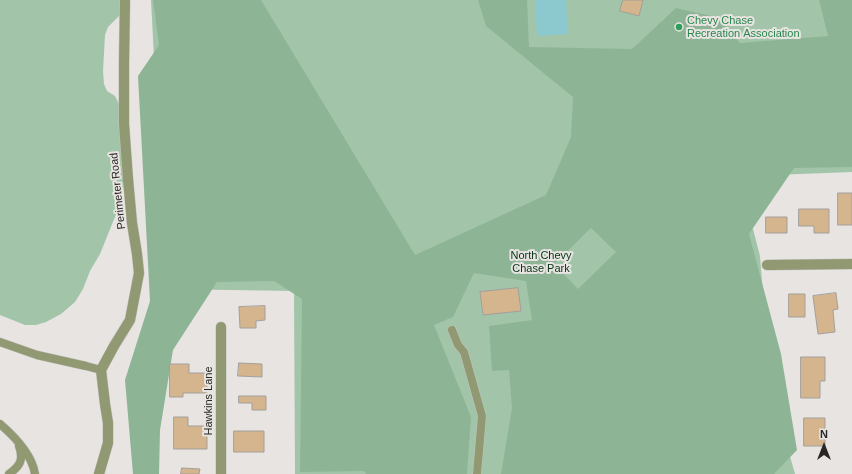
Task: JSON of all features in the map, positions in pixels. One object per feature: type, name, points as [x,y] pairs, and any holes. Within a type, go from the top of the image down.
[{"type":"street","name":"Perimeter Road","points":[[101,370],[130,320],[139,273],[132,223],[124,124],[125,0]]},
{"type":"street","points":[[767,266],[852,264]]},
{"type":"street","name":"Hawkins Lane","points":[[221,327],[222,474]]},
{"type":"street","points":[[99,474],[108,443],[108,423],[101,370]]},
{"type":"lane","points":[[452,330],[458,345],[464,352],[482,416],[477,474]]},
{"type":"lane","points":[[0,342],[37,355],[101,370]]},
{"type":"lane","points":[[0,424],[13,436],[31,460],[35,474]]},
{"type":"lane","points":[[9,474],[17,469],[21,459],[21,452],[18,442]]},
{"type":"green space","points":[[0,0],[123,0],[122,13],[108,27],[105,35],[103,71],[104,84],[107,91],[115,96],[119,104],[123,154],[123,183],[121,202],[100,254],[75,302],[61,314],[46,322],[36,325],[25,325],[0,315]]},
{"type":"green space","name":"North Chevy Chase Park","points":[[151,0],[852,0],[852,172],[773,175],[747,206],[760,256],[770,386],[795,474],[295,474],[294,291],[166,289]]},
{"type":"green space","name":"North Chevy Chase Park","points":[[153,0],[261,0],[415,255],[546,195],[571,137],[573,97],[486,26],[478,0],[527,0],[529,47],[632,49],[676,8],[720,18],[740,43],[828,36],[819,0],[852,0],[852,167],[794,168],[749,234],[781,354],[797,450],[774,474],[501,474],[512,408],[509,370],[492,371],[489,326],[532,320],[526,281],[474,273],[453,317],[434,325],[471,417],[467,474],[366,474],[364,471],[300,472],[302,299],[274,281],[217,282],[173,350],[160,430],[159,474],[133,474],[125,380],[150,301],[138,76],[159,45]],"holes":[[[591,228],[616,252],[578,289],[554,264]]]},
{"type":"water","points":[[535,0],[566,0],[568,34],[537,36]]},
{"type":"building","points":[[623,0],[643,0],[639,16],[620,11]]},
{"type":"building","points":[[838,193],[852,193],[852,225],[838,225]]},
{"type":"building","points":[[799,209],[829,209],[829,233],[814,233],[814,226],[799,226]]},
{"type":"building","points":[[766,217],[787,217],[787,233],[766,233]]},
{"type":"building","points":[[518,288],[521,311],[483,315],[480,292]]},
{"type":"building","points":[[836,293],[838,309],[833,310],[835,332],[818,334],[813,296]]},
{"type":"building","points":[[789,294],[805,294],[805,317],[789,317]]},
{"type":"building","points":[[265,306],[265,320],[256,321],[256,328],[240,328],[239,307]]},
{"type":"building","points":[[801,357],[825,357],[825,381],[820,381],[820,398],[801,398]]},
{"type":"building","points":[[239,363],[262,364],[262,377],[238,376]]},
{"type":"building","points":[[170,364],[189,364],[189,373],[207,373],[207,393],[183,393],[183,397],[170,397]]},
{"type":"building","points":[[239,396],[266,396],[266,410],[252,410],[252,403],[239,403]]},
{"type":"building","points":[[174,417],[188,417],[188,426],[207,426],[207,449],[174,449]]},
{"type":"building","points":[[804,418],[825,418],[825,446],[804,446]]},
{"type":"building","points":[[234,431],[264,431],[264,452],[234,452]]},
{"type":"building","points":[[182,468],[200,469],[199,474],[181,474]]},
{"type":"place","name":"Chevy Chase Recreation Association","points":[[679,27]]}]
